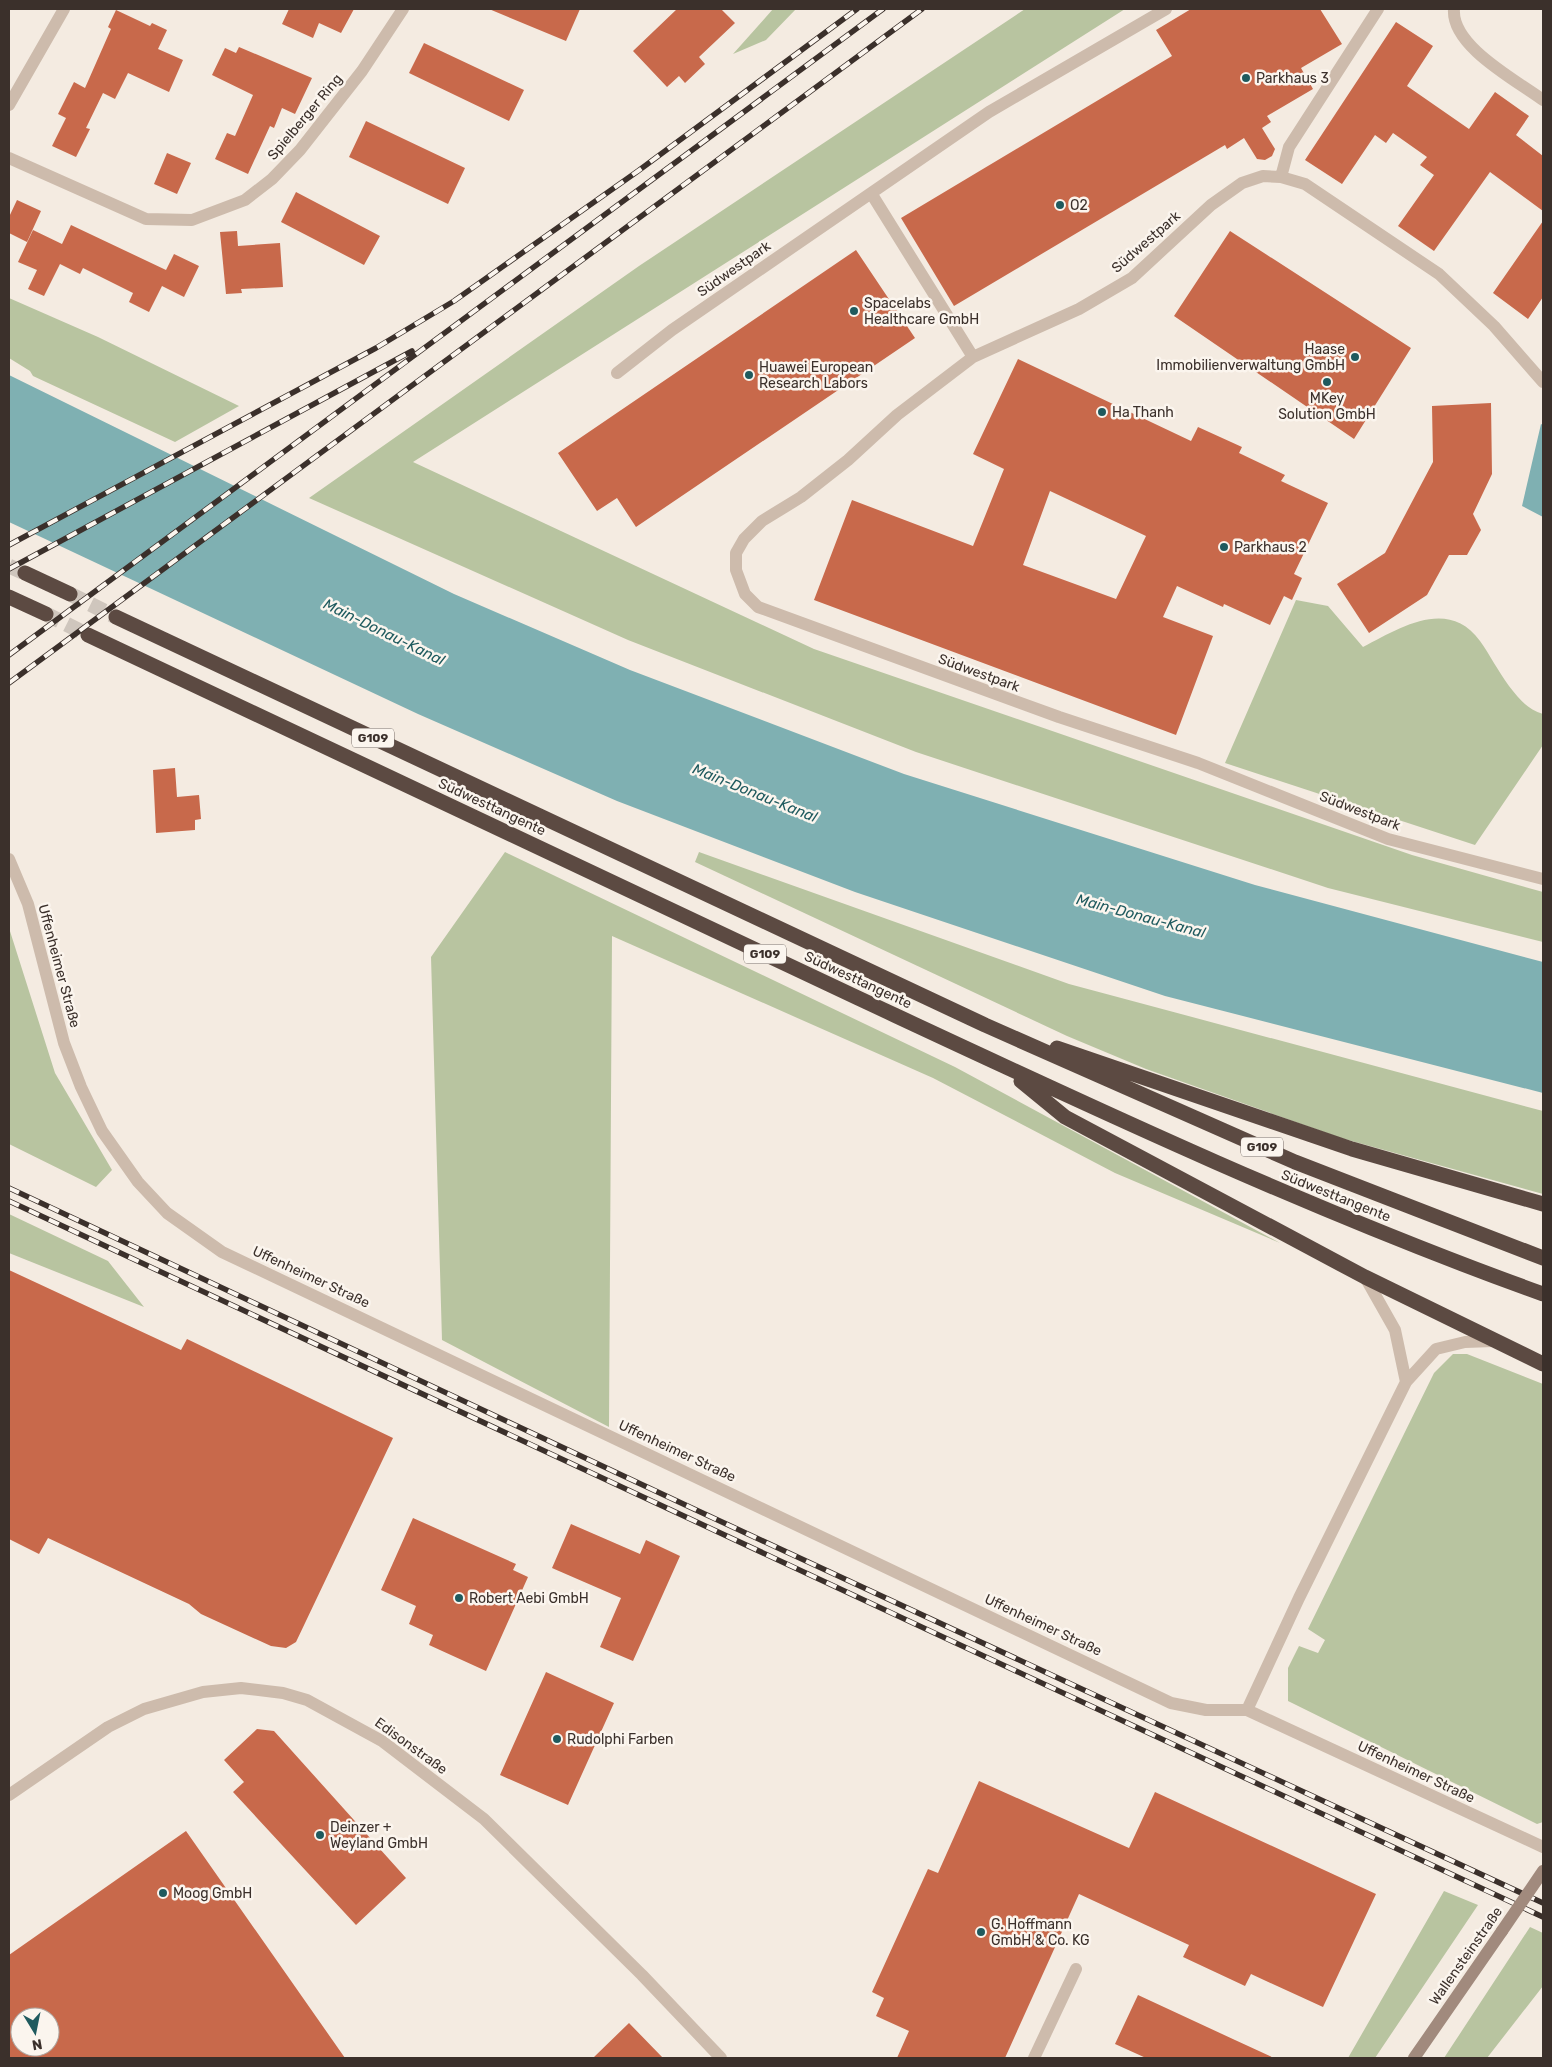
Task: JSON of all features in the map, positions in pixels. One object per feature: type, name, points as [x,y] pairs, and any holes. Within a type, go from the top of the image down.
[{"type":"highway","points":[[25,573],[70,594]]},
{"type":"highway","points":[[9,598],[46,614]]},
{"type":"highway","name":"Südwesttangente","points":[[116,617],[985,1025],[1295,1162],[1543,1258]]},
{"type":"highway","name":"Südwesttangente","points":[[88,635],[1006,1069],[1282,1192],[1543,1294]]},
{"type":"highway","points":[[985,1025],[1157,1081],[1352,1149],[1543,1204]]},
{"type":"highway","points":[[1006,1069],[1065,1118],[1365,1277],[1543,1364]]},
{"type":"street","points":[[9,105],[64,9]]},
{"type":"street","name":"Spielberger Ring","points":[[9,158],[146,219],[192,220],[245,200],[272,180],[300,150],[362,71],[403,9]]},
{"type":"street","name":"Südwestpark","points":[[617,373],[672,330],[989,112],[1166,9]]},
{"type":"street","points":[[1454,9],[1456,26],[1466,43],[1543,100]]},
{"type":"street","points":[[1281,177],[1289,147],[1375,10]]},
{"type":"street","name":"Südwestpark","points":[[1543,382],[1489,320],[1439,274],[1305,184],[1281,177],[1263,176],[1242,183],[1211,205],[1132,278],[1079,309],[973,356],[897,415],[848,460],[801,497],[762,521],[744,539],[736,553],[736,570],[745,594],[758,607],[1059,717],[1198,763],[1388,839],[1543,879]]},
{"type":"street","points":[[871,193],[973,356]]},
{"type":"street","name":"Uffenheimer Straße","points":[[9,859],[28,904],[64,1043],[102,1131],[138,1182],[167,1213],[222,1252],[1171,1703],[1206,1710],[1247,1710],[1543,1847]]},
{"type":"street","points":[[1365,1277],[1395,1330],[1406,1382]]},
{"type":"street","points":[[1247,1710],[1299,1598],[1406,1382],[1436,1348],[1465,1342],[1493,1341]]},
{"type":"street","name":"Edisonstraße","points":[[9,1795],[108,1727],[144,1709],[204,1692],[241,1688],[284,1694],[307,1700],[382,1741],[484,1820],[642,1975],[721,2058]]},
{"type":"street","name":"Wallensteinstraße","points":[[1414,2058],[1543,1871]]},
{"type":"street","points":[[1034,2058],[1076,1969]]},
{"type":"green space","points":[[773,9],[796,9],[766,40],[733,54]]},
{"type":"green space","points":[[1025,9],[1125,9],[413,462],[814,649],[1412,855],[1543,892],[1543,942],[1328,888],[916,752],[628,640],[309,498],[639,266]]},
{"type":"green space","points":[[9,298],[98,337],[239,406],[175,442],[33,376],[30,371],[9,358]]},
{"type":"green space","points":[[1296,600],[1328,606],[1363,647],[1392,632],[1423,620],[1439,619],[1453,621],[1467,628],[1480,641],[1505,680],[1520,699],[1532,709],[1543,714],[1543,745],[1475,845],[1225,763]]},
{"type":"green space","points":[[505,852],[955,1067],[1280,1243],[1115,1173],[933,1078],[612,936],[609,1427],[442,1340],[431,957]]},
{"type":"green space","points":[[699,852],[1069,984],[1543,1111],[1543,1194],[1341,1138],[1146,1069],[1067,1036],[695,862]]},
{"type":"green space","points":[[9,928],[55,1073],[112,1170],[96,1187],[9,1144]]},
{"type":"green space","points":[[9,1214],[108,1261],[144,1307],[9,1253]]},
{"type":"green space","points":[[1453,1354],[1467,1354],[1543,1384],[1543,1822],[1537,1824],[1288,1701],[1288,1668],[1299,1646],[1318,1653],[1325,1640],[1308,1629],[1434,1373]]},
{"type":"green space","points":[[1444,1891],[1478,1905],[1375,2058],[1348,2058]]},
{"type":"green space","points":[[1530,1927],[1543,1933],[1543,1986],[1487,2058],[1444,2058]]},
{"type":"water","name":"Main-Donau-Kanal","points":[[9,375],[454,594],[630,670],[904,774],[1255,885],[1543,962],[1543,1093],[1165,996],[855,892],[617,801],[418,714],[9,522]]},
{"type":"water","points":[[1541,424],[1543,425],[1543,517],[1522,506]]},
{"type":"building","points":[[289,9],[354,9],[341,33],[319,23],[313,38],[282,24]]},
{"type":"building","points":[[489,9],[580,9],[566,41]]},
{"type":"building","points":[[677,9],[721,9],[735,23],[699,57],[705,64],[685,83],[679,76],[667,87],[633,51]]},
{"type":"building","points":[[1191,9],[1320,9],[1342,44],[1301,68],[1313,89],[1267,116],[1271,122],[1262,128],[1275,149],[1272,156],[1265,160],[1257,159],[1244,138],[1227,149],[1225,145],[954,306],[901,218],[1172,56],[1156,30]]},
{"type":"building","points":[[116,10],[150,26],[152,23],[167,30],[158,49],[183,60],[169,92],[128,73],[115,99],[103,93],[86,128],[90,129],[76,157],[52,146],[66,118],[58,114],[74,82],[85,88],[111,29],[108,27]]},
{"type":"building","points":[[1396,22],[1433,46],[1407,86],[1469,129],[1495,92],[1529,116],[1516,135],[1543,156],[1543,211],[1490,172],[1434,251],[1398,226],[1434,175],[1420,165],[1427,157],[1393,133],[1386,143],[1375,135],[1342,184],[1305,160]]},
{"type":"building","points":[[424,43],[524,90],[509,121],[409,73]]},
{"type":"building","points":[[239,47],[312,78],[295,114],[282,108],[274,128],[270,126],[248,174],[215,159],[227,133],[235,136],[253,95],[212,75],[225,48],[236,53]]},
{"type":"building","points":[[366,121],[465,168],[448,204],[349,157]]},
{"type":"building","points":[[167,153],[191,163],[177,194],[154,184]]},
{"type":"building","points":[[296,192],[380,236],[364,265],[281,222]]},
{"type":"building","points":[[17,200],[41,211],[27,242],[9,233],[9,217]]},
{"type":"building","points":[[1543,221],[1543,297],[1528,319],[1493,293]]},
{"type":"building","points":[[71,225],[166,270],[174,254],[199,266],[184,297],[162,286],[149,312],[129,302],[133,293],[83,268],[80,274],[60,264],[44,296],[28,289],[37,270],[18,262],[33,230],[62,244]]},
{"type":"building","points":[[237,231],[238,246],[280,243],[283,287],[241,289],[242,293],[226,294],[220,232]]},
{"type":"building","points":[[1230,231],[1411,348],[1354,439],[1174,316]]},
{"type":"building","points":[[856,250],[915,338],[636,527],[617,498],[597,511],[558,453]]},
{"type":"building","points":[[1018,359],[1191,441],[1198,427],[1242,447],[1239,453],[1285,475],[1281,481],[1328,503],[1294,574],[1302,578],[1292,600],[1284,596],[1270,625],[1224,604],[1223,607],[1177,586],[1163,617],[1213,636],[1176,735],[814,600],[852,500],[973,546],[1004,469],[973,454]],"holes":[[[1050,491],[1146,536],[1116,599],[1023,565]]]},
{"type":"building","points":[[1491,403],[1492,474],[1473,514],[1481,530],[1467,555],[1449,555],[1427,595],[1369,633],[1337,584],[1385,553],[1433,462],[1432,406]]},
{"type":"building","points":[[175,768],[177,797],[199,795],[201,819],[195,820],[195,830],[156,833],[153,770]]},
{"type":"building","points":[[9,1270],[181,1350],[187,1339],[393,1438],[296,1642],[286,1648],[271,1646],[201,1614],[189,1604],[48,1538],[39,1554],[9,1539]]},
{"type":"building","name":"Robert Aebi GmbH","points":[[413,1518],[516,1564],[513,1570],[528,1577],[486,1671],[429,1645],[433,1635],[409,1624],[416,1606],[381,1590]]},
{"type":"building","points":[[571,1524],[640,1554],[646,1540],[680,1556],[633,1661],[600,1647],[621,1598],[552,1568]]},
{"type":"building","name":"Rudolphi Farben","points":[[546,1672],[614,1703],[568,1805],[500,1775]]},
{"type":"building","name":"Deinzer + Weyland GmbH","points":[[257,1729],[274,1731],[406,1878],[356,1925],[233,1792],[244,1782],[224,1760]]},
{"type":"building","points":[[979,1781],[1129,1848],[1155,1792],[1376,1894],[1323,2007],[1251,1974],[1245,1986],[1183,1957],[1189,1945],[1079,1894],[1005,2058],[897,2058],[909,2031],[876,2016],[884,1998],[872,1992],[928,1869],[938,1873]]},
{"type":"building","name":"Moog GmbH","points":[[186,1831],[345,2058],[9,2058],[9,1955]]},
{"type":"building","points":[[1138,1995],[1274,2058],[1146,2058],[1115,2044]]},
{"type":"building","points":[[629,2023],[663,2058],[593,2058]]},
{"type":"tunnel","points":[[9,566],[25,573]]},
{"type":"tunnel","points":[[70,594],[116,617]]},
{"type":"tunnel","points":[[46,614],[88,635]]},
{"type":"railway","points":[[9,545],[376,348],[454,301],[638,171],[857,9]]},
{"type":"railway","points":[[9,655],[883,9]]},
{"type":"railway","points":[[9,683],[922,9]]},
{"type":"railway","points":[[9,569],[412,351]]},
{"type":"railway","points":[[9,1188],[694,1509],[1543,1903]]},
{"type":"railway","points":[[9,1201],[1543,1917]]},
{"type":"place","name":"Parkhaus 3","points":[[1246,78]]},
{"type":"place","name":"O2","points":[[1060,205]]},
{"type":"place","name":"Spacelabs Healthcare GmbH","points":[[854,311]]},
{"type":"place","name":"Haase Immobilienverwaltung GmbH","points":[[1355,357]]},
{"type":"place","name":"Huawei European Research Labors","points":[[749,375]]},
{"type":"place","name":"MKey Solution GmbH","points":[[1327,382]]},
{"type":"place","name":"Ha Thanh","points":[[1102,412]]},
{"type":"place","name":"Parkhaus 2","points":[[1224,547]]},
{"type":"place","name":"Robert Aebi GmbH","points":[[459,1598]]},
{"type":"place","name":"Rudolphi Farben","points":[[557,1739]]},
{"type":"place","name":"Deinzer + Weyland GmbH","points":[[320,1835]]},
{"type":"place","name":"Moog GmbH","points":[[163,1893]]},
{"type":"place","name":"G. Hoffmann GmbH & Co. KG","points":[[981,1932]]}]
